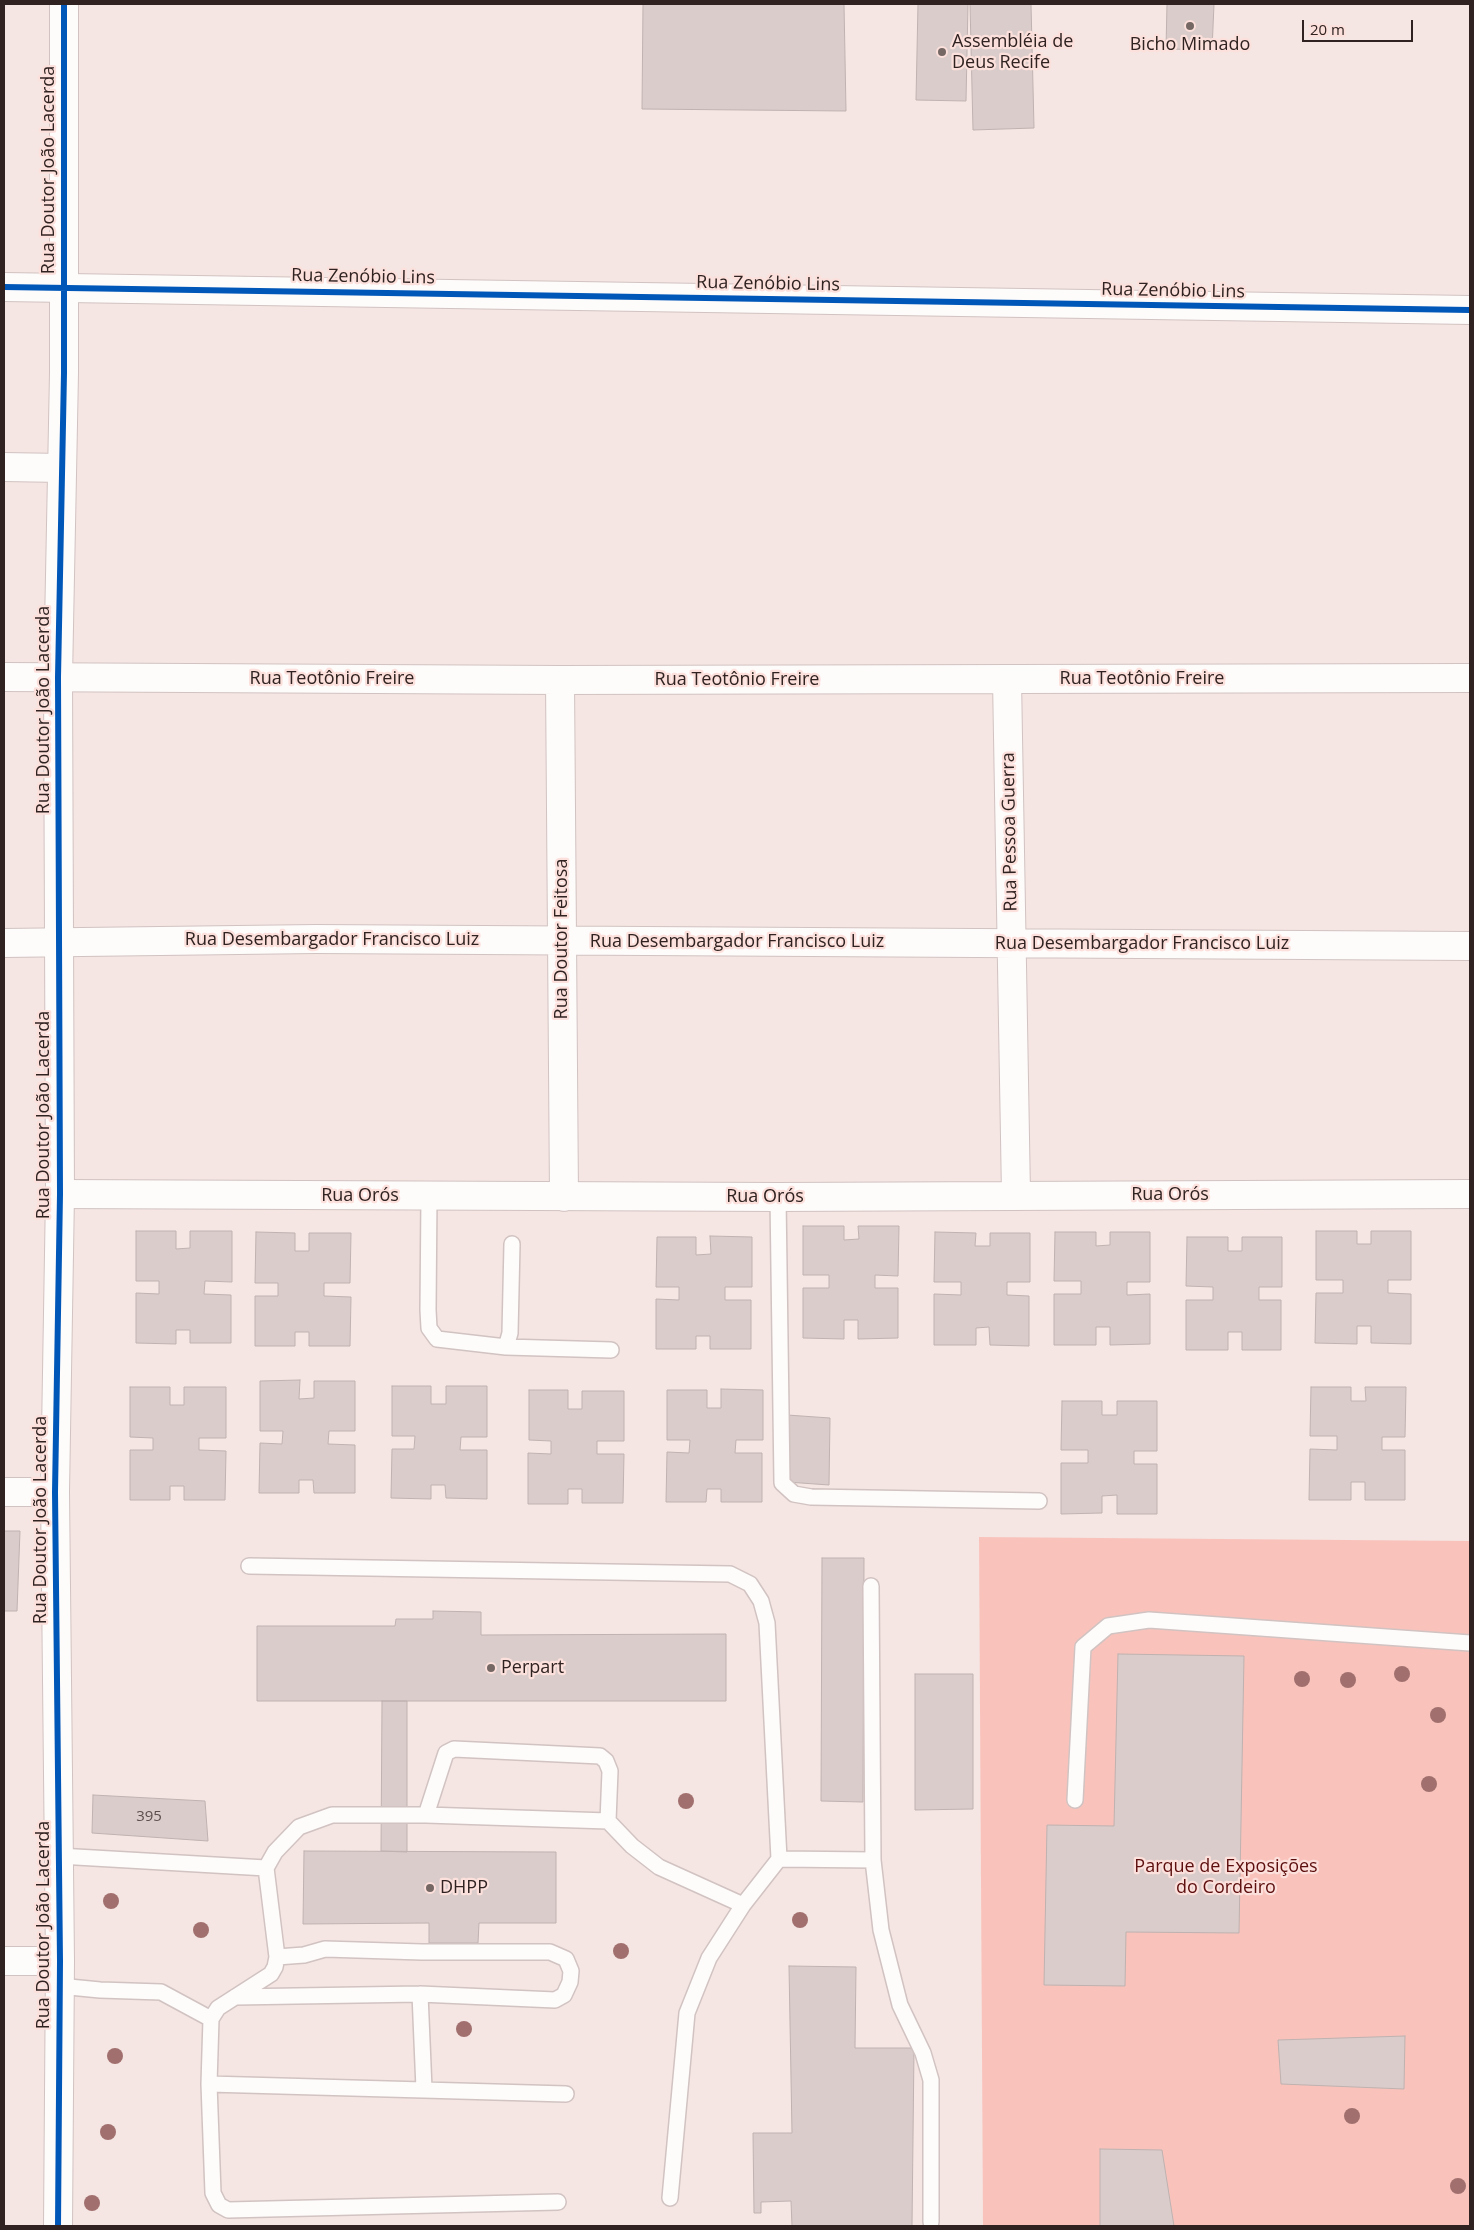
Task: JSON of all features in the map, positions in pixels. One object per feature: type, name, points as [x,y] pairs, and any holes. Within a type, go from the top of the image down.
[{"type":"street","name":"Rua Doutor João Lacerda","points":[[58,2226],[60,1974],[55,1492],[60,1194],[58,677],[65,288],[64,4]]},
{"type":"street","name":"Rua Zenóbio Lins","points":[[4,287],[1470,310]]},
{"type":"street","points":[[4,467],[62,468]]},
{"type":"street","name":"Rua Teotônio Freire","points":[[4,677],[560,680],[1470,678]]},
{"type":"street","name":"Rua Pessoa Guerra","points":[[1007,679],[1016,1195]]},
{"type":"street","name":"Rua Doutor Feitosa","points":[[560,680],[564,1197]]},
{"type":"street","name":"Rua Desembargador Francisco Luiz","points":[[4,943],[316,939],[1470,946]]},
{"type":"street","name":"Rua Orós","points":[[60,1194],[564,1197],[1470,1194]]},
{"type":"street","points":[[4,1492],[55,1492]]},
{"type":"street","points":[[4,1961],[60,1974]]},
{"type":"lane","points":[[429,1196],[428,1310],[429,1328],[436,1339],[506,1347],[611,1350]]},
{"type":"lane","points":[[778,1197],[782,1483],[794,1494],[811,1496],[1039,1501]]},
{"type":"lane","points":[[506,1347],[510,1333],[512,1244]]},
{"type":"lane","points":[[249,1566],[730,1574],[750,1584],[761,1601],[767,1623],[779,1859],[743,1905],[710,1958],[687,2012],[670,2198]]},
{"type":"lane","points":[[871,1586],[873,1860],[881,1930],[898,1996],[923,2053],[931,2080],[931,2222]]},
{"type":"lane","points":[[1075,1800],[1083,1646],[1108,1626],[1149,1620],[1470,1643]]},
{"type":"lane","points":[[426,1815],[446,1752],[454,1749],[600,1756],[606,1761],[610,1771],[608,1821]]},
{"type":"lane","points":[[558,2202],[228,2210],[219,2205],[213,2193],[209,2084],[211,2020],[218,2008],[271,1974],[277,1957],[266,1868],[275,1852],[299,1827],[332,1815],[426,1815],[608,1821],[632,1846],[659,1867],[743,1905]]},
{"type":"lane","points":[[59,1856],[266,1868]]},
{"type":"lane","points":[[779,1859],[873,1860]]},
{"type":"lane","points":[[234,1997],[420,1994],[555,2000],[564,1995],[570,1982],[571,1970],[566,1959],[550,1952],[422,1952],[326,1949],[304,1955],[277,1957]]},
{"type":"lane","points":[[60,1974],[100,1990],[161,1992],[211,2020]]},
{"type":"lane","points":[[420,1994],[424,2089]]},
{"type":"lane","points":[[209,2084],[566,2094]]},
{"type":"green space","name":"Parque de Exposições do Cordeiro","points":[[979,1537],[1470,1541],[1470,2226],[983,2226]]},
{"type":"building","points":[[643,4],[844,4],[846,111],[642,109]]},
{"type":"building","name":"Assembléia de Deus Recife","points":[[918,4],[968,4],[966,101],[916,100]]},
{"type":"building","points":[[970,4],[1031,4],[1034,128],[973,130]]},
{"type":"building","name":"Bicho Mimado","points":[[1167,4],[1214,4],[1212,50],[1166,49]]},
{"type":"building","points":[[803,1226],[844,1226],[844,1240],[859,1239],[858,1226],[899,1226],[898,1276],[875,1275],[875,1288],[898,1288],[898,1338],[858,1339],[858,1320],[844,1320],[844,1339],[803,1338],[803,1288],[829,1288],[829,1275],[803,1275]]},
{"type":"building","points":[[136,1231],[176,1231],[176,1249],[190,1248],[190,1231],[232,1231],[232,1282],[205,1281],[204,1294],[231,1295],[231,1343],[190,1343],[190,1330],[176,1330],[176,1344],[136,1343],[136,1293],[159,1294],[159,1281],[136,1281]]},
{"type":"building","points":[[1316,1231],[1357,1231],[1357,1244],[1371,1244],[1371,1231],[1411,1231],[1411,1280],[1388,1280],[1388,1293],[1411,1294],[1411,1344],[1371,1343],[1371,1326],[1357,1326],[1357,1344],[1315,1343],[1316,1293],[1343,1293],[1343,1280],[1316,1280]]},
{"type":"building","points":[[256,1232],[295,1233],[295,1251],[309,1251],[309,1233],[351,1233],[350,1283],[324,1283],[324,1296],[351,1297],[350,1346],[309,1346],[309,1332],[295,1332],[295,1346],[255,1346],[255,1296],[278,1296],[278,1283],[255,1283]]},
{"type":"building","points":[[935,1232],[976,1233],[975,1246],[990,1246],[990,1233],[1030,1233],[1030,1282],[1007,1282],[1007,1295],[1029,1296],[1029,1346],[990,1345],[989,1327],[976,1328],[976,1345],[934,1345],[934,1294],[961,1295],[961,1282],[934,1282]]},
{"type":"building","points":[[1055,1232],[1096,1232],[1096,1246],[1110,1245],[1110,1232],[1150,1232],[1150,1282],[1127,1282],[1127,1295],[1150,1294],[1150,1344],[1110,1345],[1110,1327],[1096,1327],[1096,1345],[1054,1345],[1054,1294],[1081,1294],[1081,1281],[1054,1281]]},
{"type":"building","points":[[710,1236],[752,1237],[752,1287],[725,1287],[725,1300],[751,1300],[751,1349],[710,1349],[710,1336],[696,1336],[696,1349],[656,1349],[656,1299],[679,1300],[679,1287],[656,1287],[657,1237],[696,1237],[696,1255],[711,1254]]},
{"type":"building","points":[[1187,1237],[1228,1237],[1228,1251],[1242,1251],[1242,1237],[1282,1237],[1282,1287],[1259,1287],[1259,1300],[1281,1300],[1281,1350],[1242,1350],[1242,1332],[1228,1332],[1228,1350],[1186,1350],[1186,1300],[1213,1300],[1213,1287],[1186,1286]]},
{"type":"building","points":[[300,1380],[299,1399],[314,1398],[314,1381],[355,1381],[355,1431],[329,1431],[328,1444],[355,1445],[355,1493],[314,1493],[313,1480],[299,1480],[299,1493],[259,1493],[260,1443],[282,1444],[283,1431],[260,1431],[260,1381]]},
{"type":"building","points":[[392,1386],[431,1386],[431,1404],[446,1404],[446,1386],[487,1386],[487,1437],[461,1437],[460,1450],[487,1450],[487,1499],[446,1498],[445,1485],[431,1485],[431,1499],[391,1498],[392,1449],[414,1449],[415,1436],[392,1436]]},
{"type":"building","points":[[130,1387],[170,1387],[170,1405],[184,1405],[184,1387],[226,1387],[226,1438],[199,1438],[199,1450],[226,1451],[225,1500],[184,1500],[184,1486],[170,1486],[170,1500],[130,1500],[130,1450],[153,1450],[153,1438],[130,1437]]},
{"type":"building","points":[[1311,1387],[1351,1387],[1351,1401],[1366,1401],[1365,1387],[1406,1387],[1405,1437],[1382,1437],[1382,1450],[1405,1450],[1405,1500],[1365,1500],[1365,1482],[1351,1482],[1351,1500],[1309,1500],[1310,1449],[1337,1450],[1337,1436],[1310,1436]]},
{"type":"building","points":[[721,1389],[763,1390],[763,1440],[736,1440],[735,1453],[762,1453],[762,1502],[721,1502],[721,1489],[707,1489],[706,1502],[666,1502],[667,1452],[689,1453],[690,1440],[667,1440],[667,1390],[707,1390],[707,1408],[721,1408]]},
{"type":"building","points":[[529,1390],[568,1390],[568,1409],[582,1409],[582,1391],[624,1391],[624,1441],[597,1441],[597,1454],[624,1454],[623,1503],[582,1503],[582,1489],[568,1489],[568,1504],[528,1504],[528,1453],[551,1454],[551,1441],[529,1440]]},
{"type":"building","points":[[1062,1401],[1102,1401],[1102,1415],[1117,1415],[1117,1401],[1157,1401],[1157,1451],[1134,1451],[1134,1464],[1157,1464],[1157,1514],[1117,1514],[1117,1495],[1102,1496],[1102,1513],[1061,1514],[1061,1463],[1088,1463],[1088,1450],[1061,1450]]},
{"type":"building","points":[[787,1415],[830,1418],[829,1485],[787,1482]]},
{"type":"building","points":[[4,1531],[20,1531],[17,1611],[4,1611]]},
{"type":"building","points":[[822,1558],[864,1558],[863,1802],[821,1801]]},
{"type":"building","name":"Perpart","points":[[433,1611],[481,1612],[481,1635],[726,1634],[726,1701],[257,1701],[257,1626],[395,1626],[396,1619],[433,1619]]},
{"type":"building","points":[[1118,1654],[1244,1656],[1239,1933],[1126,1932],[1125,1986],[1044,1985],[1047,1825],[1114,1826]]},
{"type":"building","points":[[915,1674],[973,1674],[973,1809],[915,1810]]},
{"type":"building","points":[[382,1701],[407,1701],[407,1852],[381,1851]]},
{"type":"building","points":[[93,1795],[205,1801],[208,1841],[92,1833]]},
{"type":"building","name":"DHPP","points":[[304,1851],[556,1852],[556,1923],[479,1923],[478,1943],[429,1943],[429,1923],[303,1924]]},
{"type":"building","points":[[789,1966],[856,1967],[855,2048],[914,2048],[912,2226],[792,2226],[791,2201],[761,2202],[761,2213],[754,2213],[753,2133],[792,2133]]},
{"type":"building","points":[[1405,2036],[1404,2089],[1281,2084],[1278,2040]]},
{"type":"building","points":[[1100,2149],[1162,2150],[1174,2226],[1100,2226]]},
{"type":"cycle path","points":[[58,2226],[60,1961],[55,1492],[60,1194],[58,677],[64,373],[64,4]]},
{"type":"cycle path","points":[[4,287],[1470,310]]},
{"type":"place","name":"Bicho Mimado","points":[[1190,26]]},
{"type":"place","name":"Assembléia de Deus Recife","points":[[942,52]]},
{"type":"place","name":"Perpart","points":[[491,1668]]},
{"type":"place","name":"DHPP","points":[[430,1888]]}]
